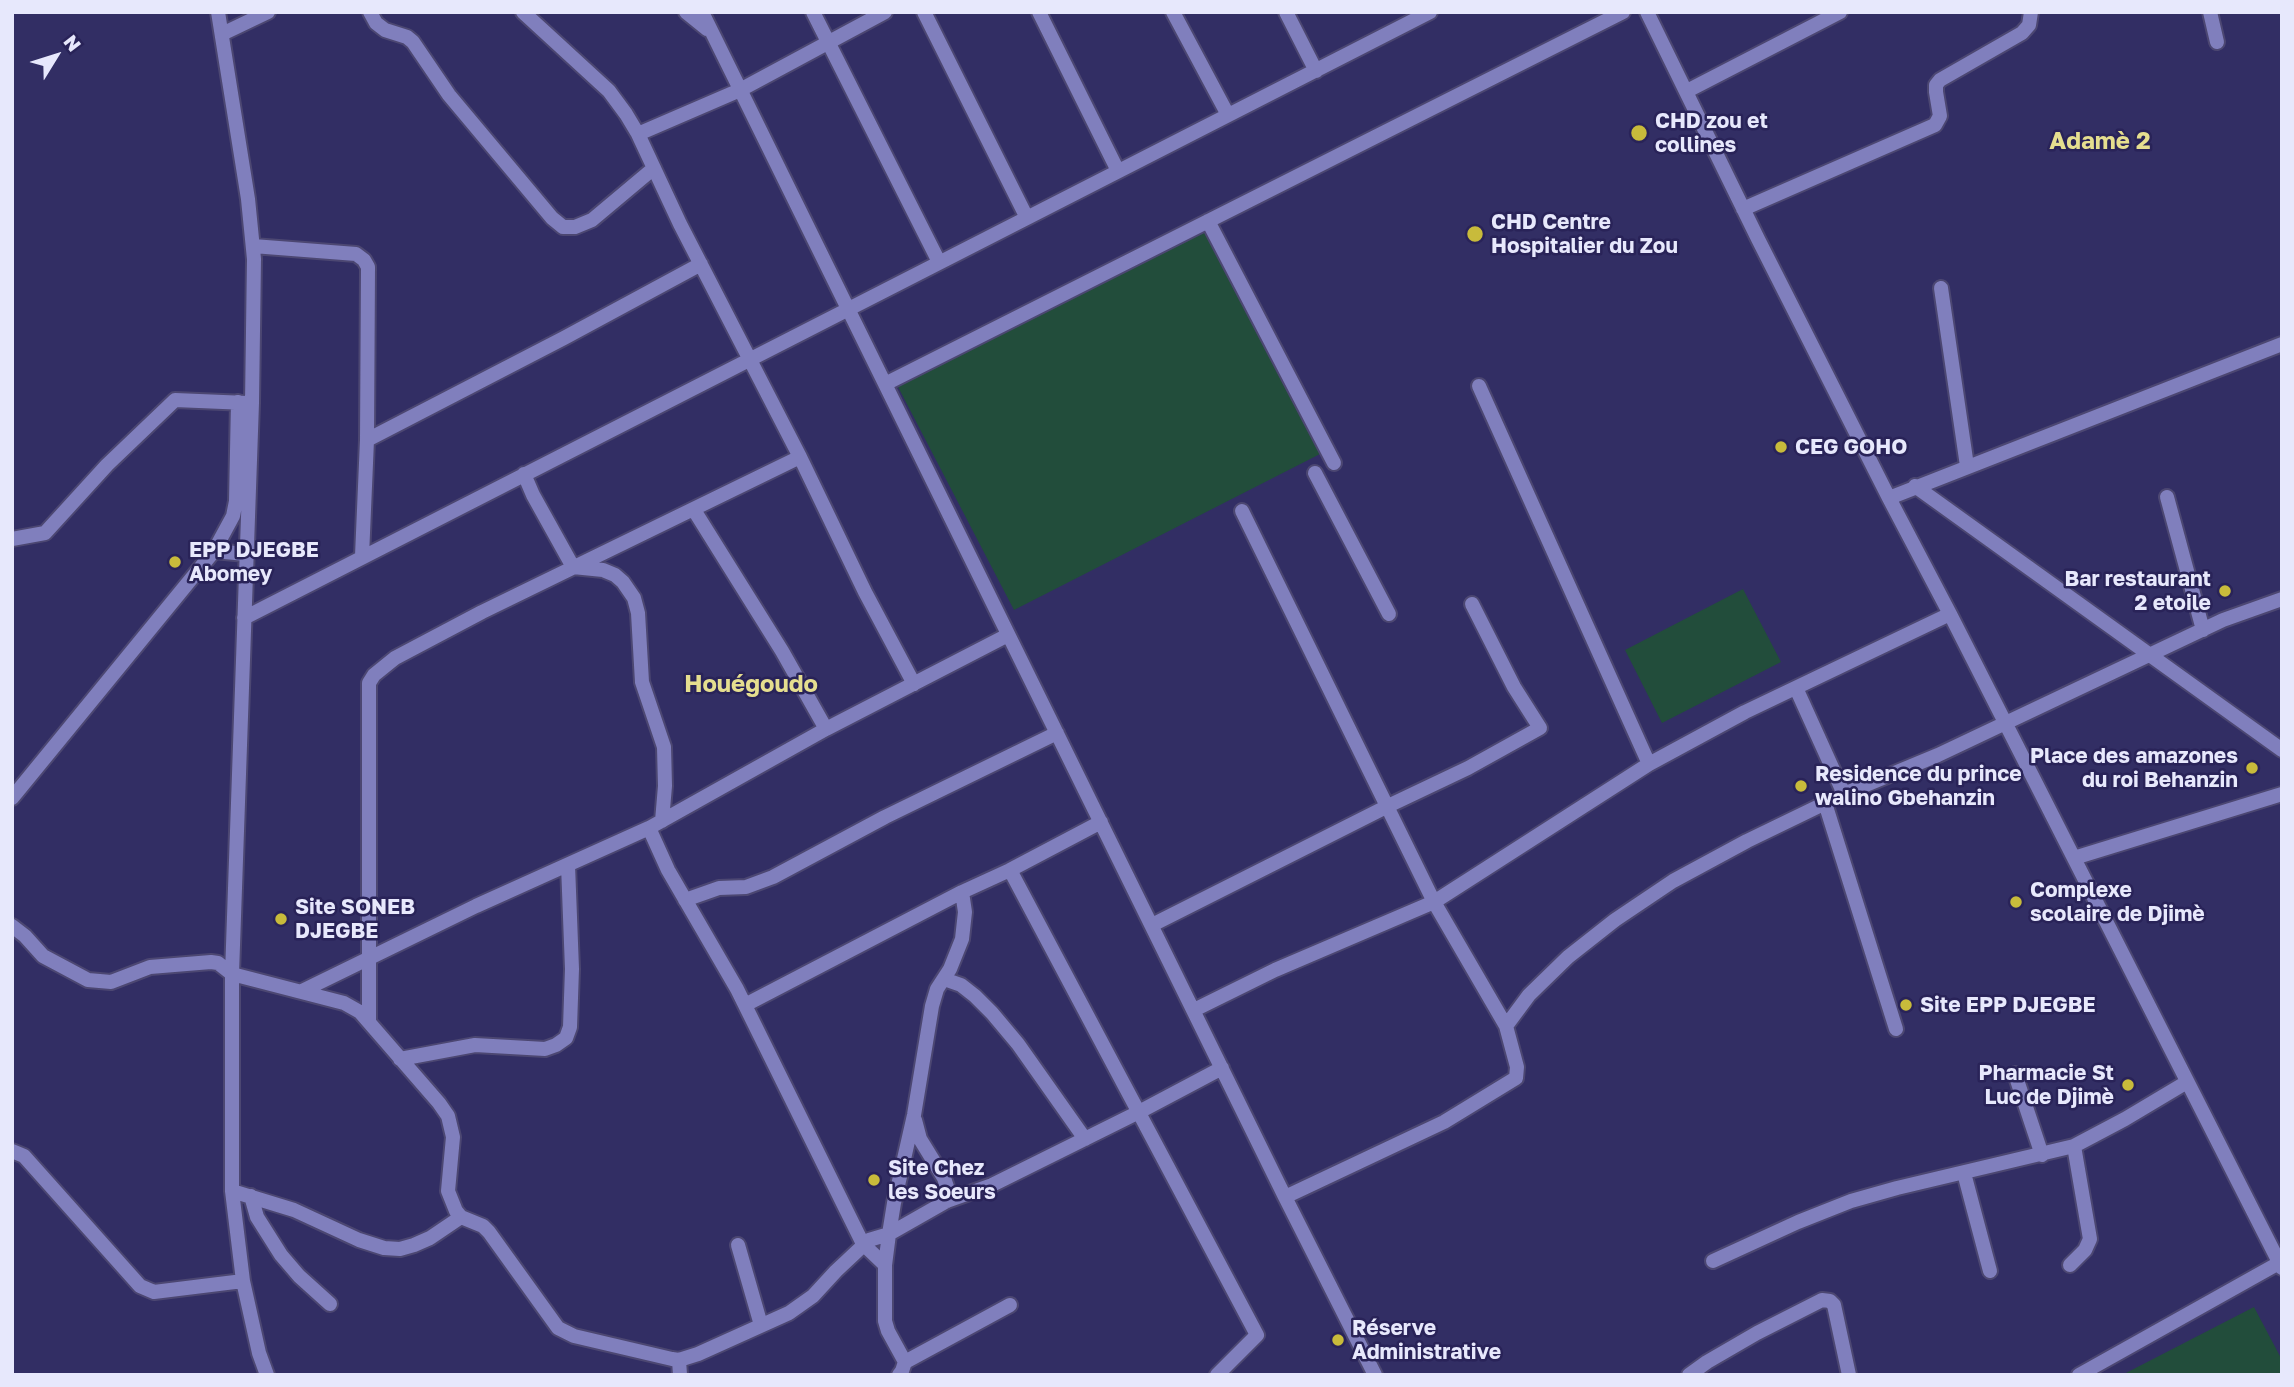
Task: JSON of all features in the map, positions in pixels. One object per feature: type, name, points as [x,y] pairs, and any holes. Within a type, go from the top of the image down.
[{"type":"street","points":[[12,799],[214,551],[233,516],[245,403],[253,246],[218,12]]},
{"type":"street","points":[[222,34],[268,12]]},
{"type":"street","points":[[370,12],[376,23],[386,30],[413,41],[449,95],[552,218],[564,227],[575,227],[592,220],[654,168]]},
{"type":"street","points":[[523,12],[608,91],[626,114],[800,457],[865,592],[914,684]]},
{"type":"street","points":[[686,12],[713,34]]},
{"type":"street","points":[[702,12],[1284,1197],[1375,1375]]},
{"type":"street","points":[[813,12],[939,262]]},
{"type":"street","points":[[638,135],[740,90],[885,12]]},
{"type":"street","points":[[923,12],[1027,218]]},
{"type":"street","points":[[1039,12],[1118,171]]},
{"type":"street","points":[[1173,12],[1228,116]]},
{"type":"street","points":[[1286,12],[1316,71]]},
{"type":"street","points":[[244,618],[1316,71],[1400,19],[1430,12]]},
{"type":"street","points":[[885,383],[1623,12]]},
{"type":"street","points":[[1647,12],[1889,498],[2281,1266],[2078,1375]]},
{"type":"street","points":[[1686,91],[1840,12]]},
{"type":"street","points":[[1744,209],[1935,125],[1940,117],[1936,92],[1936,85],[1940,80],[2022,33],[2029,25],[2031,12]]},
{"type":"street","points":[[2210,12],[2217,42]]},
{"type":"street","points":[[1208,221],[1334,463]]},
{"type":"street","points":[[253,246],[356,254],[364,260],[370,276],[362,556]]},
{"type":"street","points":[[367,440],[701,264]]},
{"type":"street","points":[[1941,288],[1967,466]]},
{"type":"street","points":[[1889,498],[2282,344]]},
{"type":"street","points":[[1479,386],[1649,764]]},
{"type":"street","points":[[12,540],[45,533],[107,465],[175,400],[245,403]]},
{"type":"street","points":[[245,403],[247,554],[232,974],[232,1191],[243,1281],[259,1353],[267,1375]]},
{"type":"street","points":[[369,1022],[369,683],[374,675],[395,658],[482,612],[800,457]]},
{"type":"street","points":[[1315,473],[1389,614]]},
{"type":"street","points":[[524,474],[573,567]]},
{"type":"street","points":[[1915,486],[2282,750]]},
{"type":"street","points":[[2167,497],[2203,630]]},
{"type":"street","points":[[694,510],[782,651],[826,729]]},
{"type":"street","points":[[1242,511],[1434,902],[1506,1026],[1517,1067],[1513,1081],[1444,1122],[1284,1197]]},
{"type":"street","points":[[214,551],[247,554]]},
{"type":"street","points":[[573,567],[596,569],[615,575],[634,598],[638,613],[642,682],[664,747],[662,821]]},
{"type":"street","points":[[1506,1026],[1530,995],[1568,957],[1615,919],[1673,881],[1844,794],[1938,755],[2223,620],[2282,599]]},
{"type":"street","points":[[1152,925],[1468,768],[1540,728],[1514,687],[1472,604]]},
{"type":"street","points":[[1194,1010],[1275,970],[1434,902],[1649,764],[1745,712],[1950,614]]},
{"type":"street","points":[[302,991],[649,828],[826,729],[1008,635]]},
{"type":"street","points":[[1796,688],[1844,794]]},
{"type":"street","points":[[685,900],[719,888],[746,887],[773,877],[885,817],[1057,733]]},
{"type":"street","points":[[2074,858],[2282,794]]},
{"type":"street","points":[[1825,803],[1896,1029]]},
{"type":"street","points":[[745,1005],[962,891],[1010,870],[1101,822]]},
{"type":"street","points":[[649,828],[685,900],[745,1005],[863,1244],[885,1265]]},
{"type":"street","points":[[400,1059],[475,1045],[545,1049],[566,1038],[570,1027],[572,969],[568,864]]},
{"type":"street","points":[[1010,870],[1257,1335],[1217,1375]]},
{"type":"street","points":[[962,891],[965,912],[962,939],[957,955],[937,989],[932,1006],[914,1115],[894,1203],[885,1265],[885,1321],[902,1368],[1010,1305]]},
{"type":"street","points":[[12,926],[43,956],[88,980],[111,982],[150,967],[218,963],[232,974],[344,1003],[359,1012],[448,1115],[453,1137],[448,1191],[461,1217],[483,1226],[489,1232],[562,1332],[679,1367],[800,1307],[863,1244],[889,1234],[947,1202],[992,1185],[1086,1139],[1222,1068]]},
{"type":"street","points":[[944,979],[961,985],[992,1013],[1018,1044],[1086,1139]]},
{"type":"street","points":[[2015,1074],[2042,1155]]},
{"type":"street","points":[[1713,1261],[1851,1201],[2074,1146],[2187,1082]]},
{"type":"street","points":[[914,1115],[920,1139],[944,1178],[948,1190],[947,1202]]},
{"type":"street","points":[[2070,1265],[2085,1250],[2090,1239],[2074,1146]]},
{"type":"street","points":[[12,1151],[24,1156],[140,1286],[154,1292],[243,1281]]},
{"type":"street","points":[[1964,1173],[1990,1271]]},
{"type":"street","points":[[232,1191],[294,1210],[359,1240],[384,1248],[400,1249],[414,1245],[430,1238],[461,1217]]},
{"type":"street","points":[[251,1196],[257,1217],[281,1255],[306,1284],[330,1304]]},
{"type":"street","points":[[738,1245],[761,1325]]},
{"type":"street","points":[[1689,1375],[1757,1333],[1822,1300],[1834,1305],[1849,1375]]},
{"type":"green space","points":[[1207,231],[1322,453],[1014,610],[897,385]]},
{"type":"green space","points":[[1743,589],[1781,662],[1662,723],[1625,650]]},
{"type":"green space","points":[[2254,1307],[2282,1360],[2282,1375],[2122,1375]]},
{"type":"place","name":"CHD zou et collines","points":[[1639,133]]},
{"type":"place","name":"CHD Centre Hospitalier du Zou","points":[[1475,234]]},
{"type":"place","name":"CEG GOHO","points":[[1781,447]]},
{"type":"place","name":"EPP DJEGBE Abomey","points":[[175,562]]},
{"type":"place","name":"Bar restaurant 2 etoile","points":[[2225,591]]},
{"type":"place","name":"Place des amazones du roi Behanzin","points":[[2252,768]]},
{"type":"place","name":"Residence du prince walino Gbehanzin","points":[[1801,786]]},
{"type":"place","name":"Complexe scolaire de Djimè","points":[[2016,902]]},
{"type":"place","name":"Site SONEB DJEGBE","points":[[281,919]]},
{"type":"place","name":"Site EPP DJEGBE","points":[[1906,1005]]},
{"type":"place","name":"Pharmacie St Luc de Djimè","points":[[2128,1085]]},
{"type":"place","name":"Site Chez les Soeurs","points":[[874,1180]]},
{"type":"place","name":"Réserve Administrative","points":[[1338,1340]]},
{"type":"district","name":"Adamè 2","points":[[2100,141]]},
{"type":"district","name":"Houégoudo","points":[[751,684]]}]
